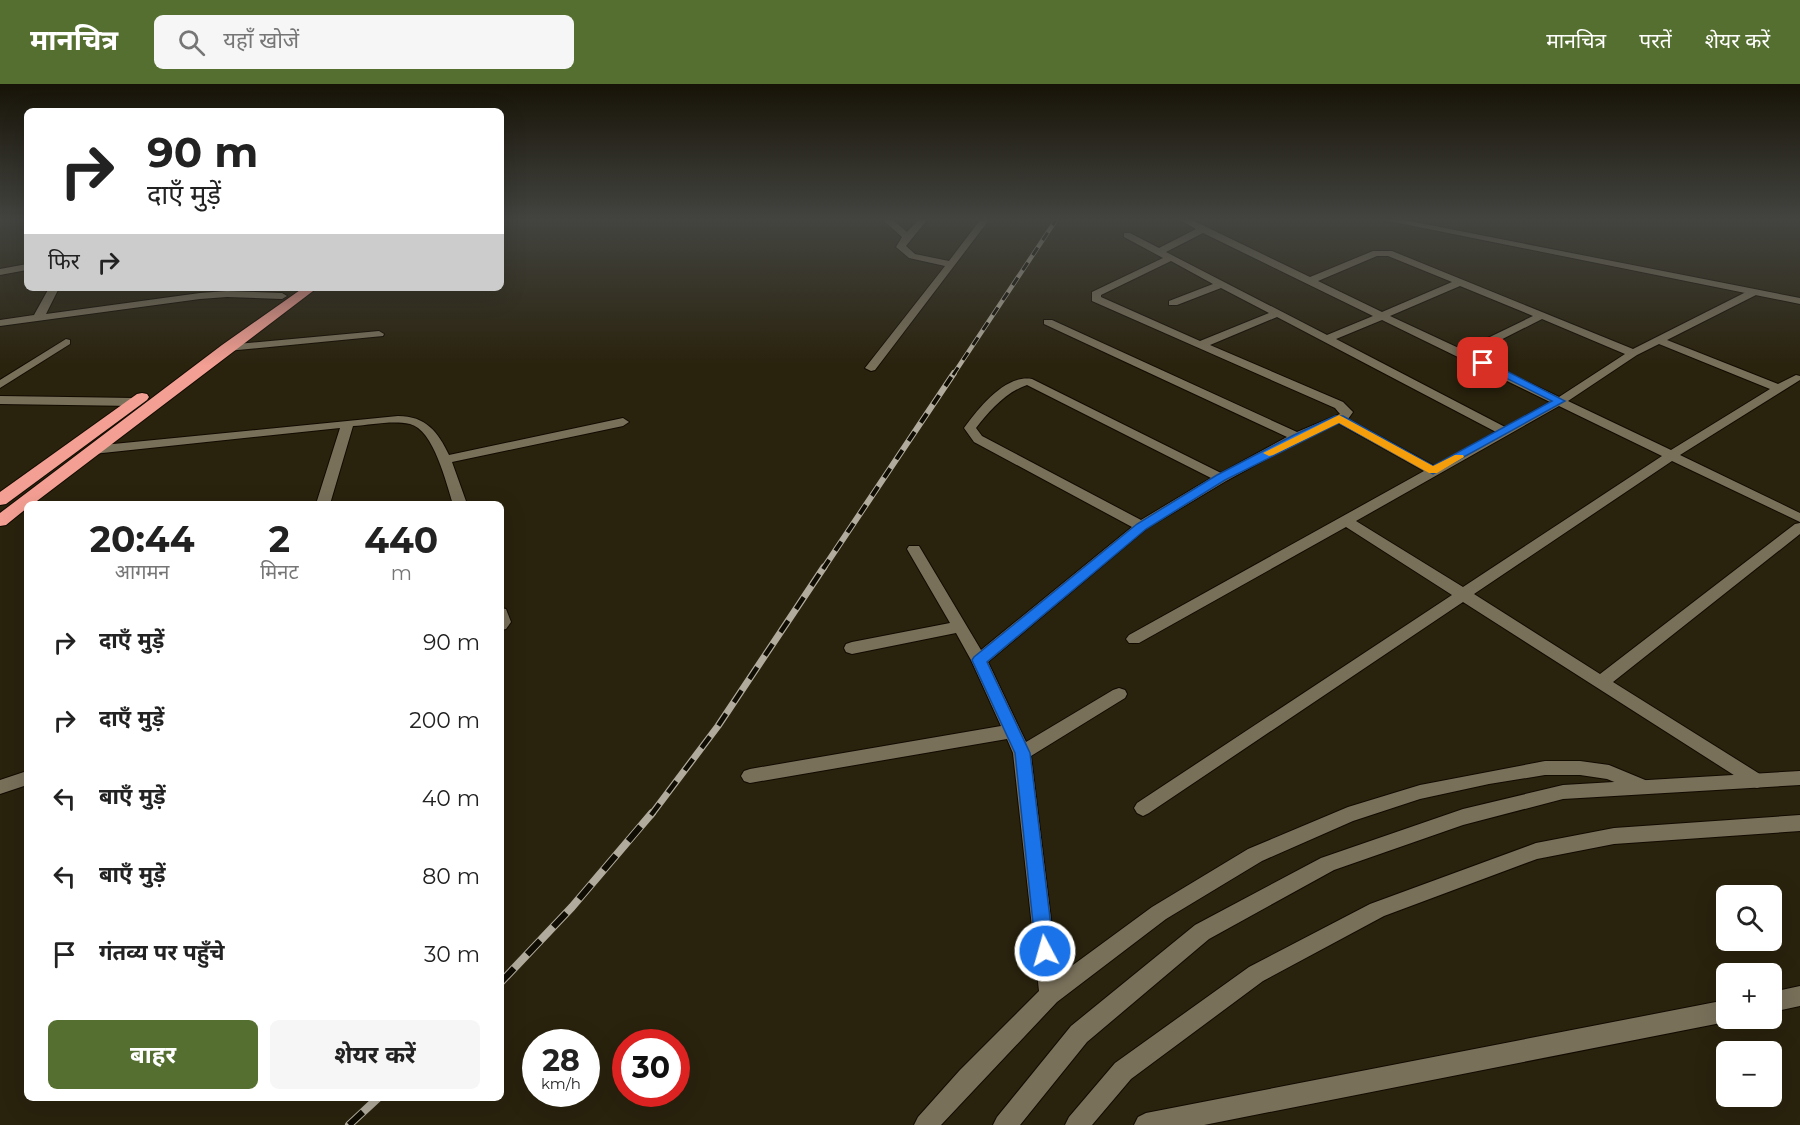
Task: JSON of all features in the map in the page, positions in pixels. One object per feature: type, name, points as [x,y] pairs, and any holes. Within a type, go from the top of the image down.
[{"type":"highway","points":[[26,501],[227,348],[307,291]]},
{"type":"highway","points":[[0,500],[288,292]]},
{"type":"highway","points":[[0,521],[24,503]]},
{"type":"street","points":[[0,272],[18,269]]},
{"type":"street","points":[[871,368],[947,269]]},
{"type":"street","points":[[979,660],[1141,526],[1221,478],[1298,437],[1345,416],[1346,409],[1099,301],[1094,296],[1149,269]]},
{"type":"street","points":[[1191,269],[1506,432]]},
{"type":"street","points":[[1287,269],[1800,518]]},
{"type":"street","points":[[1311,280],[1341,269]]},
{"type":"street","points":[[1429,269],[1633,353]]},
{"type":"street","points":[[1635,269],[1800,301]]},
{"type":"street","points":[[1327,339],[1461,282]]},
{"type":"street","points":[[1173,303],[1221,284]]},
{"type":"street","points":[[38,318],[52,291]]},
{"type":"street","points":[[0,323],[200,296],[288,292]]},
{"type":"street","points":[[1134,639],[1506,432],[1560,401],[1633,353],[1754,292]]},
{"type":"street","points":[[1199,345],[1277,313]]},
{"type":"street","points":[[1464,354],[1542,315]]},
{"type":"street","points":[[1048,322],[1298,437]]},
{"type":"street","points":[[227,348],[379,334]]},
{"type":"street","points":[[1658,340],[1777,388]]},
{"type":"street","points":[[0,385],[66,342]]},
{"type":"street","points":[[1143,808],[1672,455],[1796,378]]},
{"type":"street","points":[[1141,526],[978,439],[970,428],[1015,383],[1028,381],[1221,478]]},
{"type":"street","points":[[0,400],[135,402]]},
{"type":"street","points":[[1339,418],[1433,471]]},
{"type":"street","points":[[93,450],[379,420],[416,421],[430,431],[444,460],[459,501]]},
{"type":"street","points":[[444,460],[623,422]]},
{"type":"street","points":[[324,501],[348,423]]},
{"type":"street","points":[[0,493],[32,476]]},
{"type":"street","points":[[1347,521],[1757,781]]},
{"type":"street","points":[[1601,682],[1800,527]]},
{"type":"street","points":[[914,549],[979,660],[1022,753],[1050,995]]},
{"type":"street","points":[[852,648],[959,627]]},
{"type":"street","points":[[1022,753],[1119,694]]},
{"type":"street","points":[[750,776],[1013,731]]},
{"type":"street","points":[[926,1125],[968,1078],[1050,995],[1159,914],[1256,855],[1348,815],[1431,790],[1489,777],[1545,768],[1580,768],[1609,772],[1644,787]]},
{"type":"street","points":[[1005,1125],[1079,1034],[1202,932],[1328,864],[1462,816],[1552,794],[1800,778]]},
{"type":"street","points":[[0,787],[24,779]]},
{"type":"street","points":[[1077,1125],[1123,1071],[1256,974],[1377,910],[1536,851],[1614,836],[1800,823]]},
{"type":"street","points":[[1782,1000],[1800,996]]},
{"type":"street","points":[[1146,1125],[1716,1013]]},
{"type":"railway","points":[[953,375],[1024,269]]},
{"type":"railway","points":[[823,569],[954,373]]},
{"type":"railway","points":[[651,815],[718,726],[824,567]]},
{"type":"railway","points":[[504,979],[572,907],[652,813]]},
{"type":"railway","points":[[349,1125],[375,1101]]},
{"type":"slow traffic","points":[[1269,453],[1339,418],[1433,471],[1459,457]]},
{"type":"route","points":[[1045,951],[1022,753],[979,660],[1141,526],[1221,478],[1339,418],[1433,471],[1560,401],[1483,363]]}]
